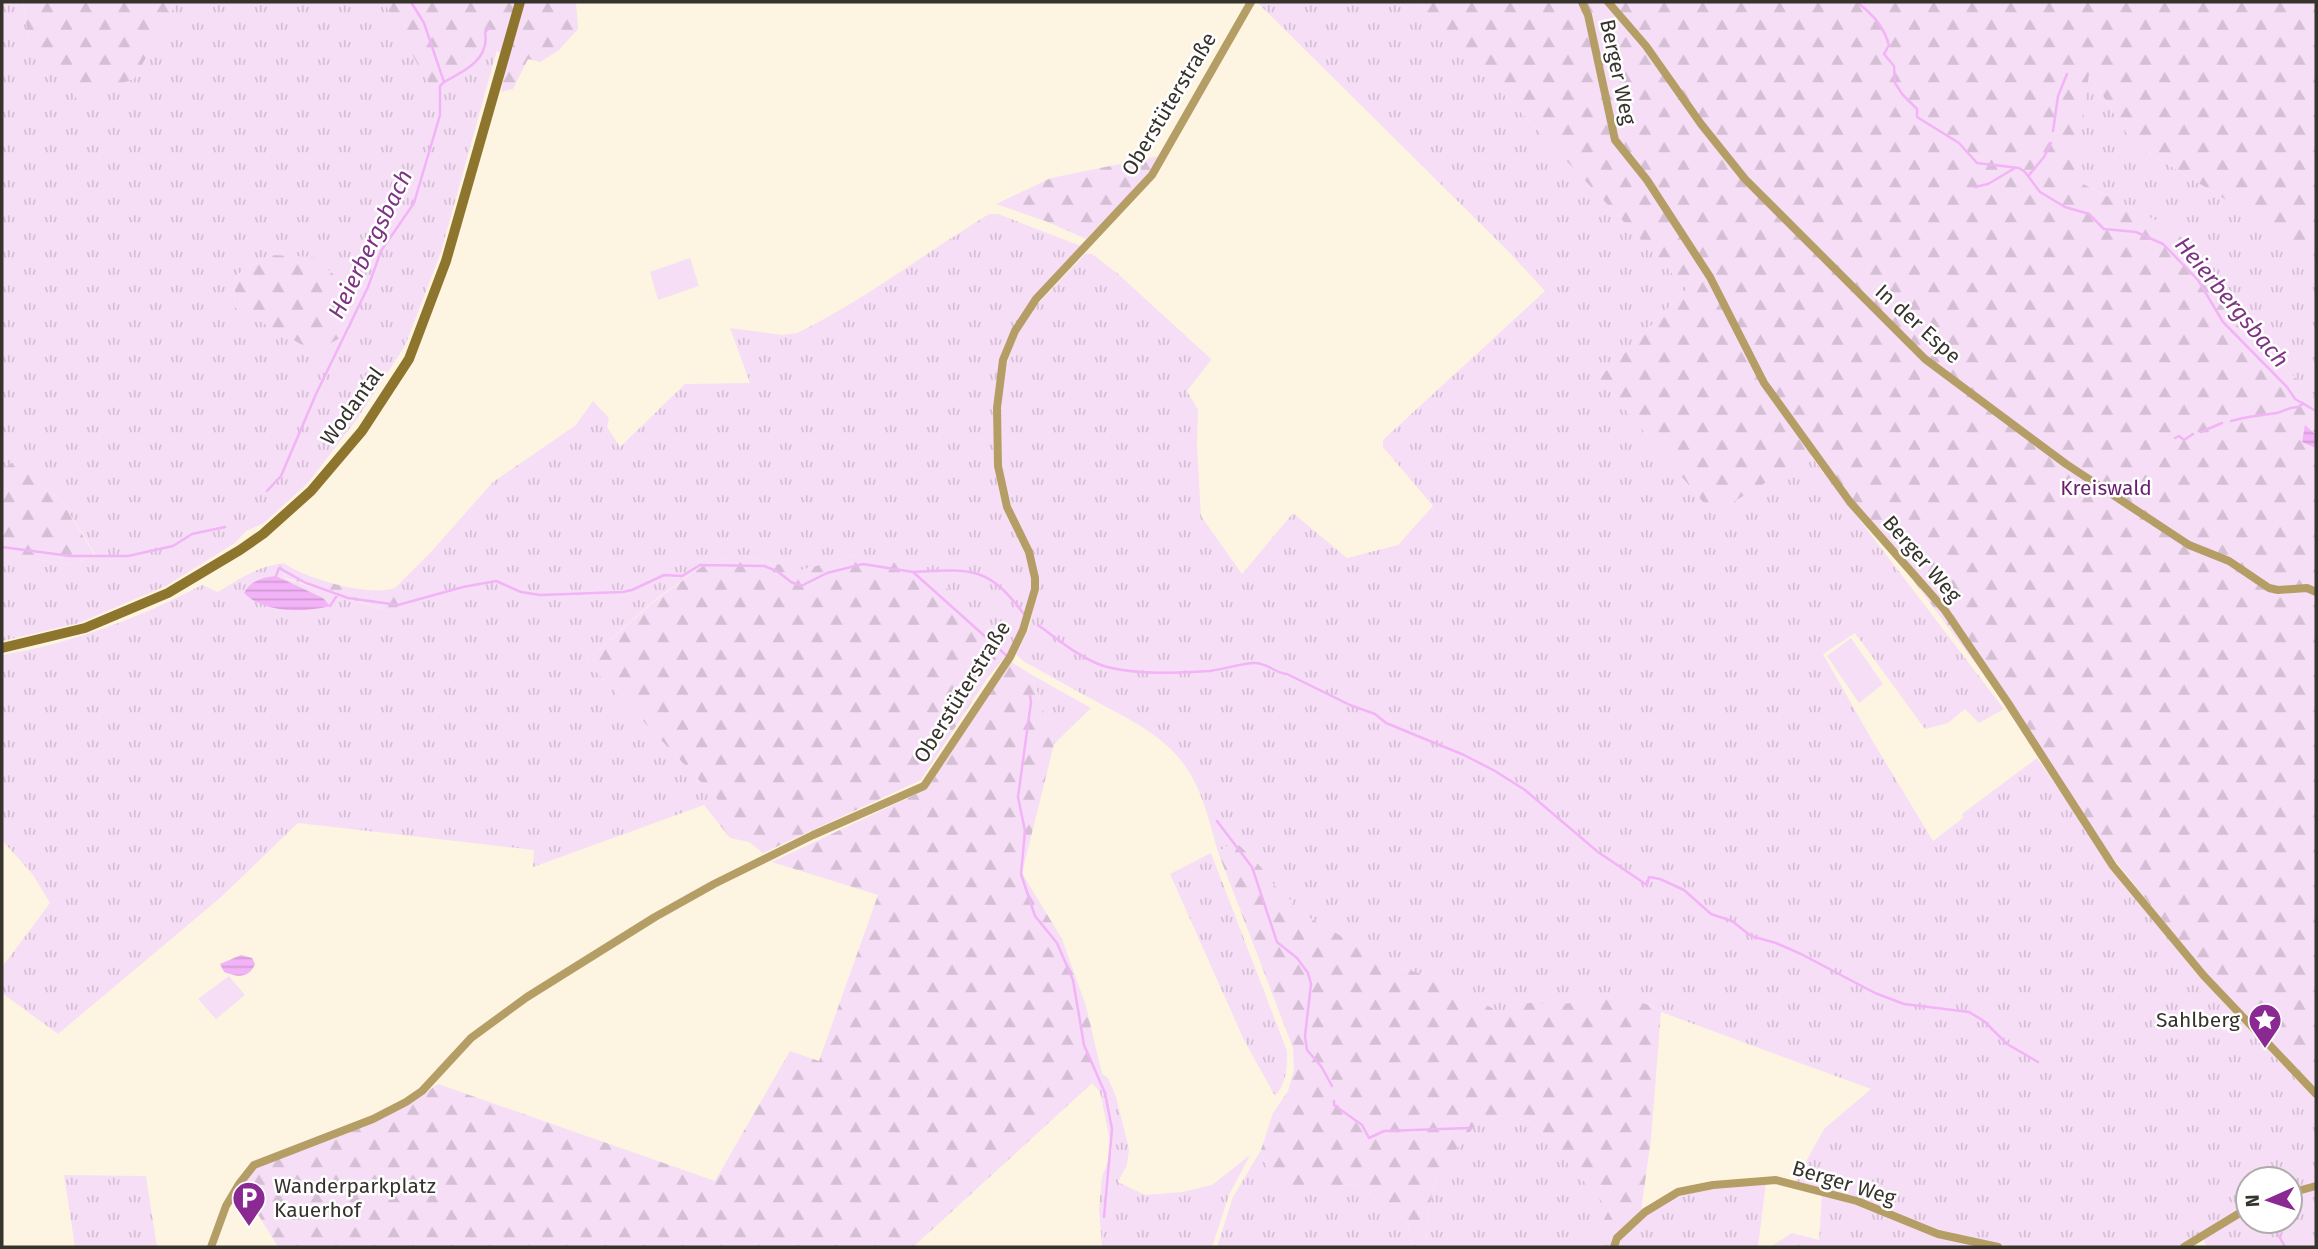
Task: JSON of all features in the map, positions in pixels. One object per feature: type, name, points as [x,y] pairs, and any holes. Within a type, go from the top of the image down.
[{"type":"main road","name":"Wodantal","points":[[2,648],[85,628],[168,593],[230,556],[263,534],[311,491],[362,430],[409,359],[441,273],[477,159],[520,2]]},
{"type":"street","name":"Oberstüterstraße","points":[[211,1247],[226,1206],[254,1165],[373,1119],[400,1105],[422,1091],[471,1038],[527,997],[655,917],[714,884],[813,835],[924,786],[1010,657],[1023,630],[1035,589],[1029,552],[1007,507],[998,466],[999,396],[1003,360],[1016,331],[1036,299],[1152,174],[1251,2]]},
{"type":"street","name":"Berger Weg","points":[[1582,2],[1588,15],[1615,140],[1647,180],[1710,278],[1764,383],[1850,502],[1944,609],[2113,866],[2204,976],[2316,1094]]},
{"type":"street","name":"In der Espe","points":[[1608,2],[1646,46],[1701,124],[1745,179],[1924,359],[2066,464],[2189,545],[2229,561],[2269,588],[2307,588],[2316,592]]},
{"type":"street","name":"Berger Weg","points":[[1614,1247],[1617,1238],[1645,1212],[1678,1192],[1713,1185],[1776,1180],[1857,1201],[1938,1234],[1998,1247]]},
{"type":"street","points":[[2184,1247],[2234,1217]]},
{"type":"green space","points":[[2,2],[23,2],[29,43],[173,9],[172,2],[384,2],[399,30],[497,50],[441,252],[405,346],[357,419],[308,483],[264,523],[246,531],[235,543],[166,586],[79,623],[2,641],[2,554],[73,565],[95,554],[59,497],[44,490],[17,458],[2,471]],"holes":[[[271,255],[278,256],[234,306],[236,275]]]},
{"type":"green space","points":[[23,2],[172,2],[173,9],[134,79],[77,99],[29,43]]},
{"type":"green space","points":[[384,2],[576,2],[578,29],[558,51],[540,62],[528,59],[513,89],[501,92],[508,56],[494,50],[444,94],[425,78]]},
{"type":"green space","points":[[1257,2],[1417,2],[1687,289],[1599,378],[1713,514],[1810,455],[2004,709],[1979,723],[1965,709],[1948,723],[1925,729],[1855,633],[1823,654],[1933,841],[1963,818],[1962,814],[2037,758],[2127,888],[2201,979],[2316,1100],[2316,1184],[2304,1187],[2304,1165],[2234,1165],[2234,1214],[2180,1247],[2015,1247],[1940,1232],[1795,1181],[1824,1129],[1871,1089],[1661,1012],[1650,1005],[1521,1004],[1503,1020],[1492,1008],[1431,977],[1390,964],[1308,917],[1271,882],[1261,867],[1235,841],[1218,852],[1193,779],[1179,758],[1162,741],[1131,720],[1023,661],[1016,654],[1029,628],[1038,588],[1006,492],[1002,470],[1001,414],[1005,366],[1020,329],[1034,308],[1085,254],[1092,254],[1117,273],[1211,360],[1187,391],[1198,410],[1201,516],[1242,574],[1293,513],[1347,558],[1398,545],[1433,506],[1383,447],[1383,440],[1545,291]]},
{"type":"green space","name":"Kreiswald","points":[[1417,2],[2316,2],[2316,255],[2133,143],[2089,74],[2075,180],[2177,231],[2234,319],[2316,398],[2316,1088],[2206,974],[2093,833],[2008,707],[1817,452],[1713,514],[1599,378],[1687,289]]},
{"type":"green space","points":[[2088,73],[2133,143],[2316,255],[2316,398],[2234,319],[2177,231],[2075,180]]},
{"type":"green space","points":[[1159,156],[1149,173],[1086,239],[996,204],[1051,178]]},
{"type":"green space","points":[[989,214],[998,214],[1081,246],[1041,289],[1013,330],[997,376],[994,436],[997,479],[1003,505],[1025,553],[1031,578],[1025,618],[1007,654],[994,628],[979,626],[948,589],[858,554],[802,570],[741,555],[707,563],[657,598],[586,661],[718,800],[533,867],[534,850],[298,823],[220,898],[58,1034],[2,993],[2,967],[50,903],[33,875],[2,840],[2,655],[54,644],[105,628],[202,585],[218,592],[255,571],[279,564],[286,579],[387,611],[397,608],[405,596],[395,588],[493,482],[576,425],[593,401],[609,418],[607,427],[620,447],[685,384],[750,383],[730,328],[782,335],[797,333],[871,291]]},
{"type":"green space","points":[[271,255],[314,257],[362,300],[347,334],[315,352],[234,307],[236,275]]},
{"type":"green space","points":[[690,258],[699,286],[658,300],[650,272]]},
{"type":"green space","points":[[17,458],[44,490],[59,497],[94,554],[73,565],[2,554],[2,471]]},
{"type":"green space","points":[[858,554],[918,568],[948,589],[979,626],[994,628],[1007,654],[986,680],[921,780],[763,853],[749,842],[730,838],[704,805],[718,800],[586,661],[657,599],[707,563],[741,555],[802,570]]},
{"type":"green space","points":[[284,563],[307,575],[338,585],[370,590],[395,588],[406,596],[397,608],[388,611],[286,578],[279,564]]},
{"type":"green space","points":[[1851,638],[1883,684],[1859,703],[1827,656]]},
{"type":"green space","points":[[1011,662],[1032,675],[1054,744],[1022,873],[1062,939],[1086,1006],[1102,1074],[913,1247],[278,1247],[241,1187],[255,1167],[409,1104],[438,1084],[715,1181],[790,1051],[819,1061],[878,895],[772,862],[927,789]]},
{"type":"green space","points":[[1032,675],[1091,708],[1054,744]]},
{"type":"green space","points":[[1235,841],[1261,867],[1271,882],[1308,917],[1390,964],[1431,977],[1492,1008],[1503,1019],[1524,1004],[1611,999],[1637,1001],[1661,1012],[1651,1139],[1641,1211],[1612,1247],[1589,1247],[1609,1210],[1531,1121],[1500,1116],[1473,1128],[1441,1168],[1433,1188],[1426,1229],[1427,1247],[1413,1247],[1408,1224],[1359,1185],[1345,1184],[1334,1191],[1306,1193],[1278,1183],[1266,1167],[1261,1150],[1273,1113],[1288,1091],[1294,1070],[1293,1048],[1218,852]]},
{"type":"green space","points":[[1211,853],[1287,1051],[1284,1081],[1275,1096],[1244,1040],[1170,874]]},
{"type":"green space","points":[[229,976],[245,995],[216,1019],[198,999]]},
{"type":"green space","points":[[1102,1074],[1108,1078],[1116,1097],[1129,1149],[1127,1165],[1118,1182],[1145,1195],[1182,1192],[1212,1185],[1250,1155],[1229,1195],[1212,1247],[1102,1247],[1099,1209],[1102,1177],[1112,1151],[1100,1092],[1092,1083]]},
{"type":"green space","points":[[1500,1116],[1531,1121],[1610,1210],[1589,1247],[1427,1247],[1426,1229],[1433,1188],[1441,1168],[1473,1128]]},
{"type":"green space","points":[[1261,1150],[1266,1167],[1334,1191],[1345,1184],[1359,1185],[1408,1224],[1413,1247],[1217,1247],[1233,1197]]},
{"type":"green space","points":[[64,1175],[146,1176],[157,1247],[75,1247]]},
{"type":"green space","points":[[1766,1183],[1758,1247],[1618,1247],[1632,1227],[1666,1202],[1698,1191]]},
{"type":"green space","points":[[2316,1189],[2316,1247],[2207,1247],[2203,1239],[2234,1220],[2234,1235],[2304,1235],[2304,1192]]},
{"type":"green space","points":[[1822,1195],[1859,1203],[1903,1224],[1935,1234],[1991,1247],[1823,1247],[1819,1240]]},
{"type":"green space","points":[[1792,1233],[1819,1240],[1823,1247],[1770,1247]]},
{"type":"shaded area","points":[[2305,425],[2316,435],[2316,448],[2302,442]]},
{"type":"shaded area","points":[[276,576],[323,598],[330,606],[284,610],[252,600],[244,593],[257,580]]},
{"type":"shaded area","points":[[241,955],[252,958],[255,964],[249,972],[238,976],[224,972],[220,964]]},
{"type":"waterway","name":"Heierbergsbach","points":[[267,491],[281,476],[316,394],[368,287],[381,251],[414,203],[440,115],[440,86],[444,82],[424,23],[411,2]]},
{"type":"waterway","name":"Heierbergsbach","points":[[1857,2],[1873,16],[1884,32],[1889,45],[1884,54],[1894,66],[1895,83],[1917,109],[1917,117],[1959,143],[1977,163],[2019,168],[2040,192],[2065,207],[2089,214],[2104,229],[2136,232],[2163,244],[2198,280],[2223,322],[2287,387],[2295,399],[2316,411]]},
{"type":"waterway","points":[[444,82],[468,68],[480,57],[486,41],[485,32],[489,28]]},
{"type":"waterway","points":[[2053,131],[2058,96],[2067,74]]},
{"type":"waterway","points":[[2029,175],[2044,157],[2051,143]]},
{"type":"waterway","points":[[1975,187],[1988,184],[2015,168]]},
{"type":"waterway","points":[[2231,421],[2277,413],[2299,407],[2303,403]]},
{"type":"waterway","points":[[2201,432],[2222,423]]},
{"type":"waterway","points":[[2175,438],[2179,436],[2184,440],[2193,434]]},
{"type":"waterway","name":"Heierbergsbach","points":[[2,547],[70,556],[128,556],[173,546],[192,534],[225,527]]},
{"type":"waterway","points":[[276,576],[279,568],[306,583],[348,598],[398,605],[496,581],[521,592],[540,595],[623,592],[664,575],[682,576],[700,565],[764,566],[801,586],[827,573],[863,564],[913,572],[1007,656]]},
{"type":"waterway","points":[[913,572],[949,570],[976,573],[999,586],[1023,613]]},
{"type":"waterway","points":[[330,606],[338,594]]},
{"type":"waterway","points":[[1038,625],[1089,660],[1120,670],[1197,672],[1253,663],[1287,674],[1350,705],[1375,714],[1386,723],[1464,755],[1495,771],[1525,790],[1598,852],[1647,885],[1649,877],[1684,890],[1711,914],[1732,921],[1751,936],[1801,954],[1875,993],[1904,1004],[1969,1012],[1984,1021],[2007,1044],[2038,1062]]},
{"type":"waterway","points":[[1030,696],[1018,797],[1025,831],[1021,874],[1035,916],[1057,943],[1073,980],[1084,1045],[1105,1093],[1112,1129],[1104,1217]]},
{"type":"waterway","points":[[1217,821],[1252,867],[1277,942],[1297,958],[1308,973],[1311,984],[1305,1036],[1307,1050],[1321,1066],[1332,1086]]},
{"type":"waterway","points":[[1334,1101],[1334,1105],[1362,1125],[1369,1138],[1384,1131],[1470,1128]]},
{"type":"waterway","points":[[2278,1235],[2285,1247]]},
{"type":"place","name":"Sahlberg","points":[[2265,1050]]},
{"type":"place","name":"Wanderparkplatz Kauerhof","points":[[249,1228]]}]
